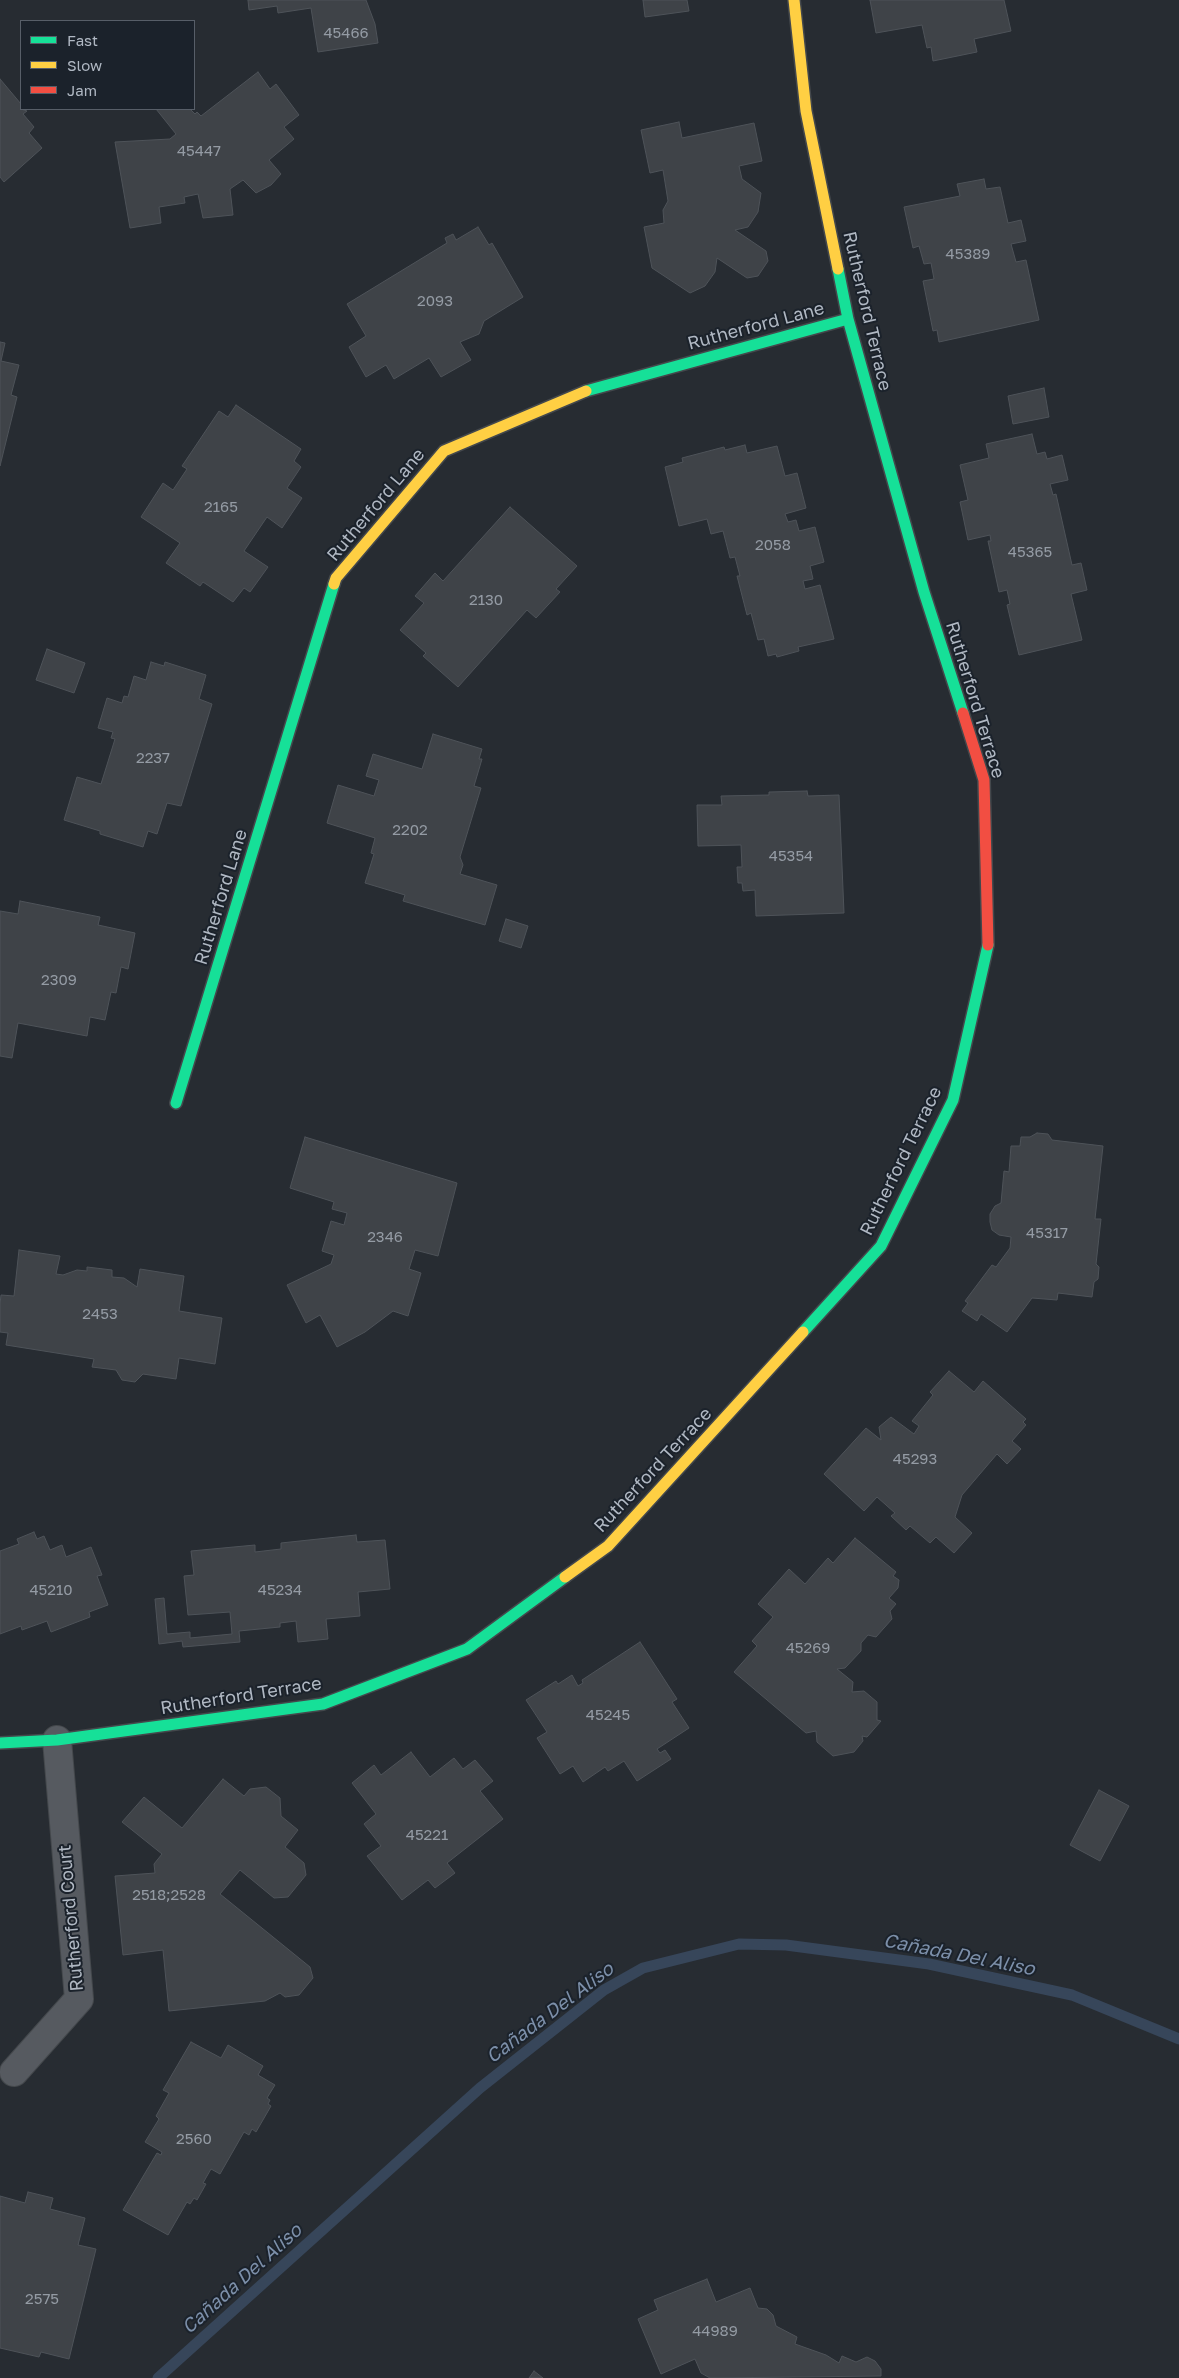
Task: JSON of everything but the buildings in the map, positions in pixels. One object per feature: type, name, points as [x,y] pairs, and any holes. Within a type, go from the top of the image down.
[{"type":"street","name":"Rutherford Terrace","points":[[0,1743],[57,1740],[322,1704],[467,1649],[608,1546],[881,1246],[954,1100],[989,942],[984,780],[924,592],[848,319],[806,111],[794,0]]},
{"type":"street","name":"Rutherford Lane","points":[[176,1104],[336,578],[444,451],[576,394],[848,319]]},
{"type":"street","name":"Rutherford Court","points":[[14,2072],[79,1999],[57,1740]]},
{"type":"waterway","name":"Cañada Del Aliso","points":[[158,2378],[480,2088],[604,1990],[643,1968],[739,1944],[786,1945],[929,1964],[1072,1995],[1179,2039]]},
{"type":"traffic: fast","points":[[838,269],[848,319],[924,592],[963,713]]},
{"type":"traffic: fast","points":[[586,391],[848,319]]},
{"type":"traffic: fast","points":[[176,1103],[334,584]]},
{"type":"traffic: fast","points":[[803,1332],[881,1246],[953,1100],[988,945]]},
{"type":"traffic: fast","points":[[0,1743],[57,1740],[323,1704],[467,1649],[565,1577]]},
{"type":"traffic: slow","points":[[794,0],[806,111],[838,269]]},
{"type":"traffic: slow","points":[[334,584],[336,578],[444,451],[586,391]]},
{"type":"traffic: slow","points":[[565,1577],[608,1546],[803,1332]]},
{"type":"traffic: jam","points":[[963,713],[984,780],[988,945]]}]
